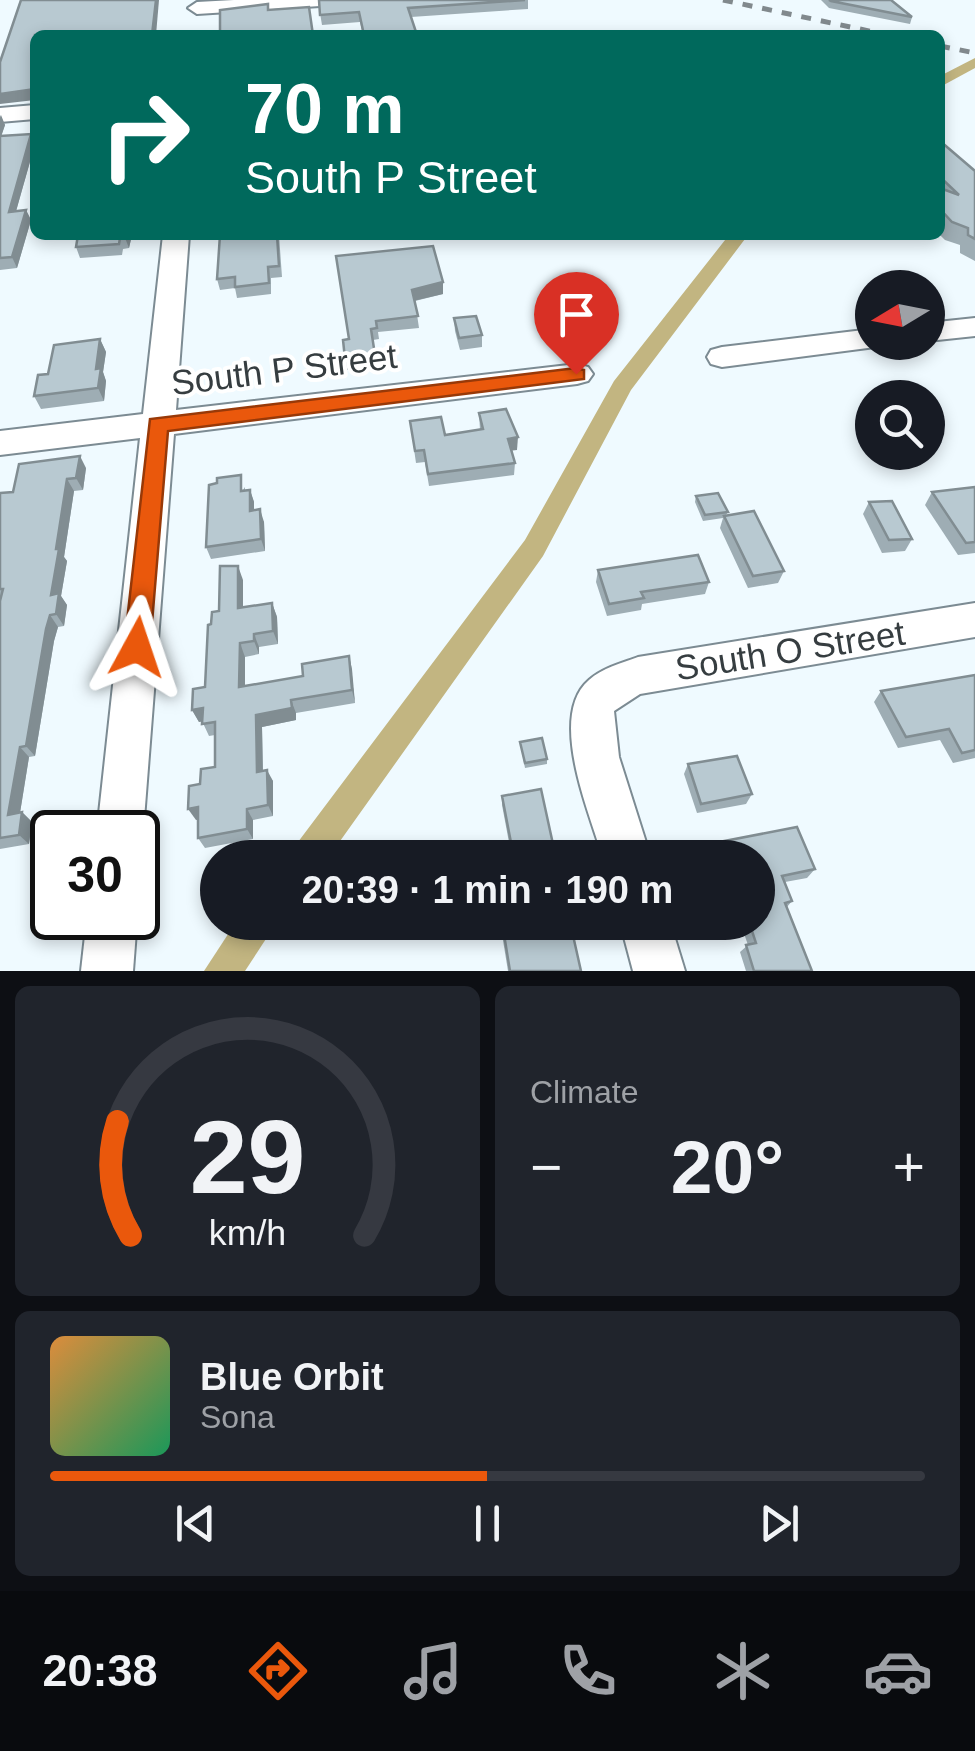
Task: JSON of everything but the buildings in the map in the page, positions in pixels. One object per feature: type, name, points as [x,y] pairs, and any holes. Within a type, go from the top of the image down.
[{"type":"street","points":[[194,30],[197,4],[320,0]]},
{"type":"street","points":[[0,115],[30,112]]},
{"type":"street","points":[[122,810],[176,240]]},
{"type":"street","points":[[945,330],[975,327]]},
{"type":"street","points":[[722,357],[855,341]]},
{"type":"street","name":"South P Street","points":[[0,443],[576,374]]},
{"type":"street","name":"South O Street","points":[[622,840],[592,732],[592,708],[606,688],[638,676],[975,620]]},
{"type":"street","points":[[106,971],[110,940]]},
{"type":"street","points":[[650,940],[659,971]]},
{"type":"waterway","points":[[945,79],[975,62]]},
{"type":"waterway","points":[[320,840],[534,548],[622,386],[735,240]]},
{"type":"waterway","points":[[222,971],[245,940]]},
{"type":"railway","points":[[723,0],[864,30]]},
{"type":"railway","points":[[945,47],[975,53]]},
{"type":"route","points":[[137,647],[158,424],[576,374]]}]
